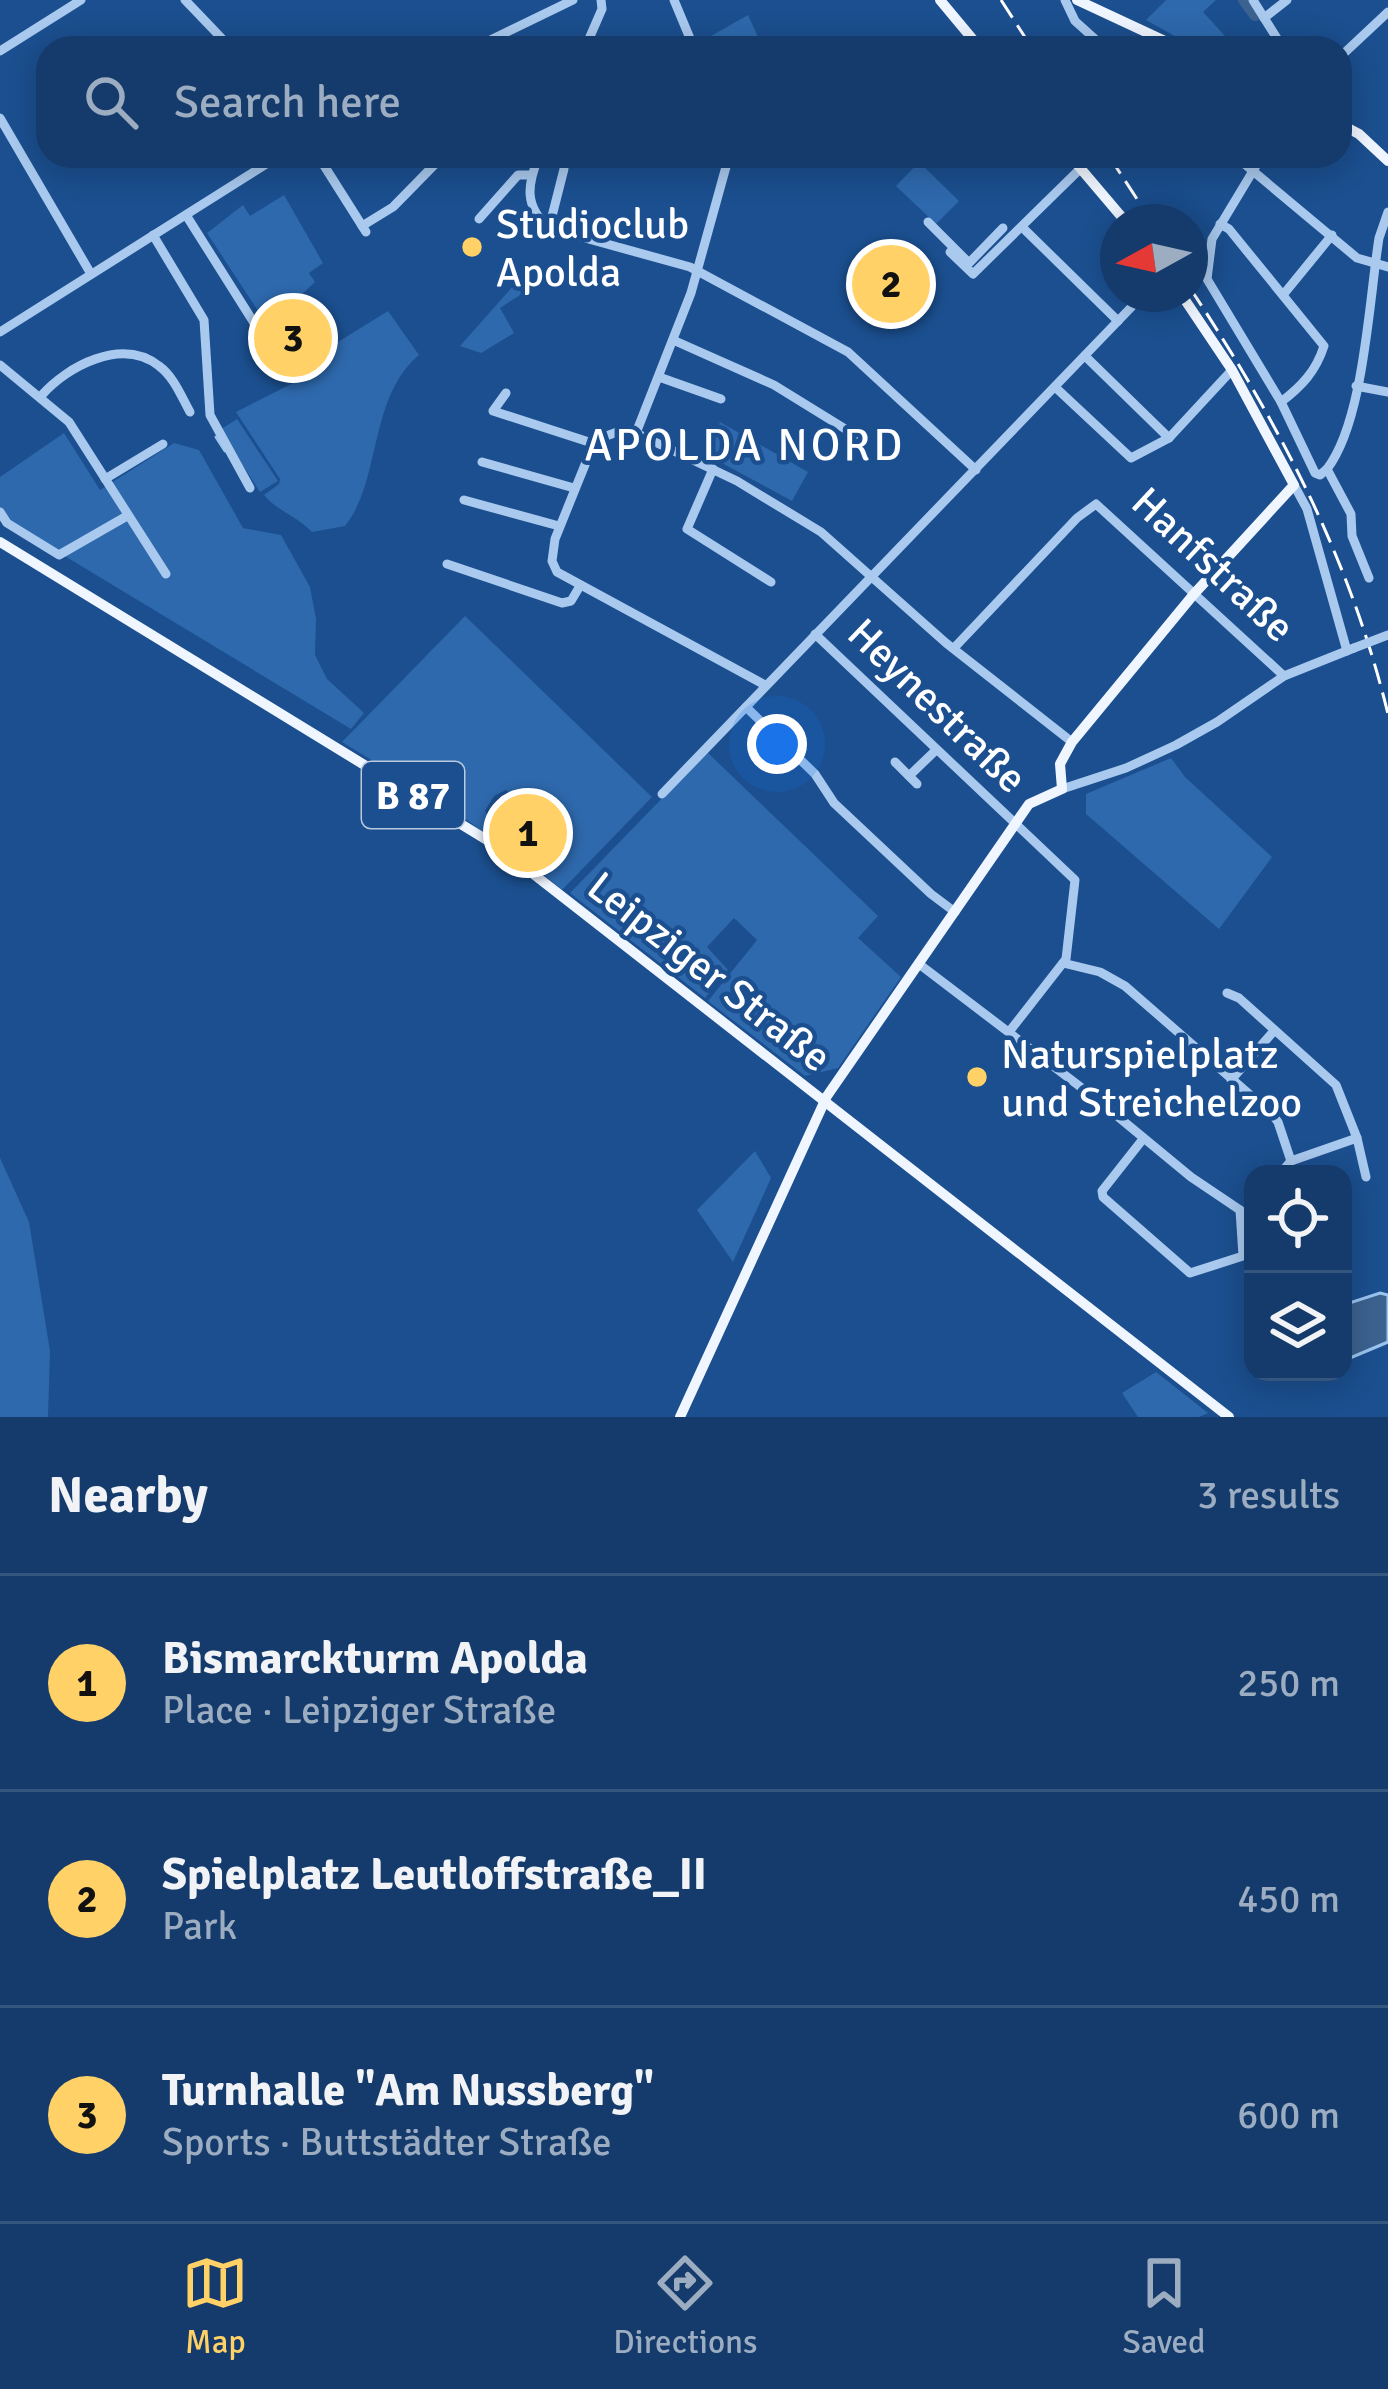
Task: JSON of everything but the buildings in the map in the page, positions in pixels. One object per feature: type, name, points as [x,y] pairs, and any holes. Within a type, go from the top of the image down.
[{"type":"main road","points":[[940,0],[970,36]]},
{"type":"main road","points":[[1077,0],[1154,36]]},
{"type":"main road","points":[[1352,130],[1388,161]]},
{"type":"main road","points":[[1080,169],[1110,204]]},
{"type":"main road","points":[[680,1417],[824,1102],[1034,799],[1062,789],[1060,764],[1072,742],[1194,594],[1294,484],[1232,370],[1193,312]]},
{"type":"main road","name":"Leipziger Straße","points":[[0,542],[500,848],[1228,1417]]},
{"type":"street","points":[[0,51],[81,0]]},
{"type":"street","points":[[184,0],[219,36]]},
{"type":"street","points":[[499,36],[573,0]]},
{"type":"street","points":[[590,36],[601,0]]},
{"type":"street","points":[[674,0],[689,36]]},
{"type":"street","points":[[1065,0],[1075,21],[1092,36]]},
{"type":"street","points":[[1253,0],[1275,36]]},
{"type":"street","points":[[1264,18],[1287,0]]},
{"type":"street","points":[[1352,46],[1388,12]]},
{"type":"street","points":[[0,118],[91,274]]},
{"type":"street","points":[[0,332],[260,168]]},
{"type":"street","points":[[326,168],[364,229],[431,168]]},
{"type":"street","points":[[534,168],[530,203],[549,228],[680,263],[848,352],[976,470]]},
{"type":"street","points":[[636,433],[698,271],[726,168]]},
{"type":"street","points":[[1250,168],[1357,258],[1388,267]]},
{"type":"street","points":[[549,228],[564,169]]},
{"type":"street","points":[[928,222],[949,253],[973,274],[1080,169]]},
{"type":"street","points":[[1253,170],[1209,250],[1207,279],[1320,475],[1344,439],[1388,212]]},
{"type":"street","points":[[478,219],[518,176],[531,175]]},
{"type":"street","points":[[186,215],[285,372]]},
{"type":"street","points":[[1220,224],[1229,229],[1324,346],[1302,386],[1281,401]]},
{"type":"street","points":[[949,253],[969,262],[1003,228]]},
{"type":"street","points":[[1023,228],[1118,321]]},
{"type":"street","points":[[153,235],[204,320],[210,415],[250,488]]},
{"type":"street","points":[[1283,295],[1332,235]]},
{"type":"street","points":[[662,794],[1127,312]]},
{"type":"street","points":[[673,340],[774,385],[855,435]]},
{"type":"street","points":[[41,396],[100,356],[131,354],[160,366],[190,412]]},
{"type":"street","points":[[1085,356],[1169,438]]},
{"type":"street","points":[[0,365],[69,422],[166,574]]},
{"type":"street","points":[[1055,387],[1127,458],[1169,438],[1232,370]]},
{"type":"street","points":[[0,381],[10,373]]},
{"type":"street","points":[[659,377],[721,399]]},
{"type":"street","points":[[1356,386],[1388,392]]},
{"type":"street","points":[[506,393],[493,411],[592,442],[620,431],[636,433],[713,469],[821,532],[954,648],[1072,742]]},
{"type":"street","points":[[592,442],[559,526],[552,561],[557,572],[765,685]]},
{"type":"street","points":[[105,479],[163,444]]},
{"type":"street","points":[[482,462],[574,488]]},
{"type":"street","points":[[713,469],[687,529],[771,582]]},
{"type":"street","points":[[1328,469],[1351,514],[1352,536],[1369,578]]},
{"type":"street","points":[[1294,484],[1306,508],[1350,649]]},
{"type":"street","points":[[464,500],[559,526]]},
{"type":"street","name":"Hanfstraße","points":[[954,648],[1096,503],[1284,676]]},
{"type":"street","points":[[0,512],[7,523],[59,555],[127,516]]},
{"type":"street","points":[[447,565],[562,603],[571,602],[580,586]]},
{"type":"street","name":"Heynestraße","points":[[815,634],[1075,880],[1063,963]]},
{"type":"street","points":[[1062,789],[1176,745],[1284,676],[1388,635]]},
{"type":"street","points":[[746,707],[815,774],[834,803],[955,912]]},
{"type":"street","points":[[896,763],[913,780],[936,750]]},
{"type":"street","points":[[1009,1032],[1063,963],[1100,972],[1125,986],[1278,1122],[1292,1161]]},
{"type":"street","points":[[919,964],[1240,1210],[1243,1256],[1190,1273],[1103,1197],[1102,1191],[1143,1138]]},
{"type":"street","points":[[1227,993],[1239,998],[1336,1085],[1366,1177]]},
{"type":"street","points":[[1231,1080],[1273,1032]]},
{"type":"street","points":[[1288,1165],[1357,1138]]},
{"type":"street","points":[[1240,1210],[1244,1207]]},
{"type":"shaded area","points":[[1166,0],[1216,0],[1203,12],[1225,36],[1175,36],[1146,20]]},
{"type":"shaded area","points":[[748,15],[758,36],[711,36]]},
{"type":"shaded area","points":[[913,168],[925,168],[959,201],[936,224],[896,186]]},
{"type":"shaded area","points":[[284,195],[323,263],[309,273],[315,282],[268,326],[207,233],[243,205],[250,216]]},
{"type":"shaded area","points":[[879,248],[907,277],[875,303],[848,295],[845,286],[860,256]]},
{"type":"shaded area","points":[[521,277],[539,283],[500,308],[514,333],[481,353],[460,346]]},
{"type":"shaded area","points":[[388,311],[419,355],[391,393],[357,507],[345,526],[312,532],[264,495],[280,479],[236,412],[301,379],[296,368]]},
{"type":"shaded area","points":[[237,419],[278,481],[260,492],[220,430]]},
{"type":"shaded area","points":[[720,422],[808,472],[792,501],[707,455]]},
{"type":"shaded area","points":[[64,433],[100,490],[174,443],[199,450],[243,528],[281,535],[310,587],[316,619],[315,655],[327,679],[364,713],[351,729],[10,523],[0,507],[0,477]]},
{"type":"shaded area","points":[[465,616],[652,797],[562,890],[524,858],[526,852],[544,848],[556,838],[506,790],[494,796],[485,811],[490,819],[501,821],[506,834],[497,842],[342,742]]},
{"type":"shaded area","points":[[707,752],[878,916],[858,938],[901,977],[838,1068],[805,1076],[708,1001],[757,940],[734,918],[707,947],[728,970],[705,998],[570,893]]},
{"type":"shaded area","points":[[1171,758],[1185,777],[1272,857],[1219,929],[1086,814],[1086,794]]},
{"type":"shaded area","points":[[755,1151],[771,1178],[733,1262],[697,1210]]},
{"type":"shaded area","points":[[0,1158],[29,1222],[50,1351],[48,1417],[0,1417]]},
{"type":"shaded area","points":[[1388,1295],[1388,1342],[1352,1357],[1352,1302]]},
{"type":"shaded area","points":[[1156,1372],[1208,1413],[1138,1417],[1122,1393]]},
{"type":"waterway","points":[[1244,0],[1255,15]]},
{"type":"waterway","points":[[216,437],[225,451]]},
{"type":"railway","points":[[1001,0],[1024,36]]},
{"type":"railway","points":[[1117,168],[1140,204]]},
{"type":"railway","points":[[1205,312],[1308,492],[1353,600],[1388,714]]},
{"type":"place","name":"Studioclub Apolda","points":[[472,247]]},
{"type":"place","name":"Spielplatz Leutloffstraße_II","points":[[891,284]]},
{"type":"place","name":"Turnhalle \"Am Nussberg\"","points":[[293,338]]},
{"type":"place","name":"Bismarckturm Apolda","points":[[528,833]]},
{"type":"place","name":"Naturspielplatz und Streichelzoo","points":[[977,1077]]},
{"type":"district","name":"APOLDA NORD","points":[[745,444]]}]
